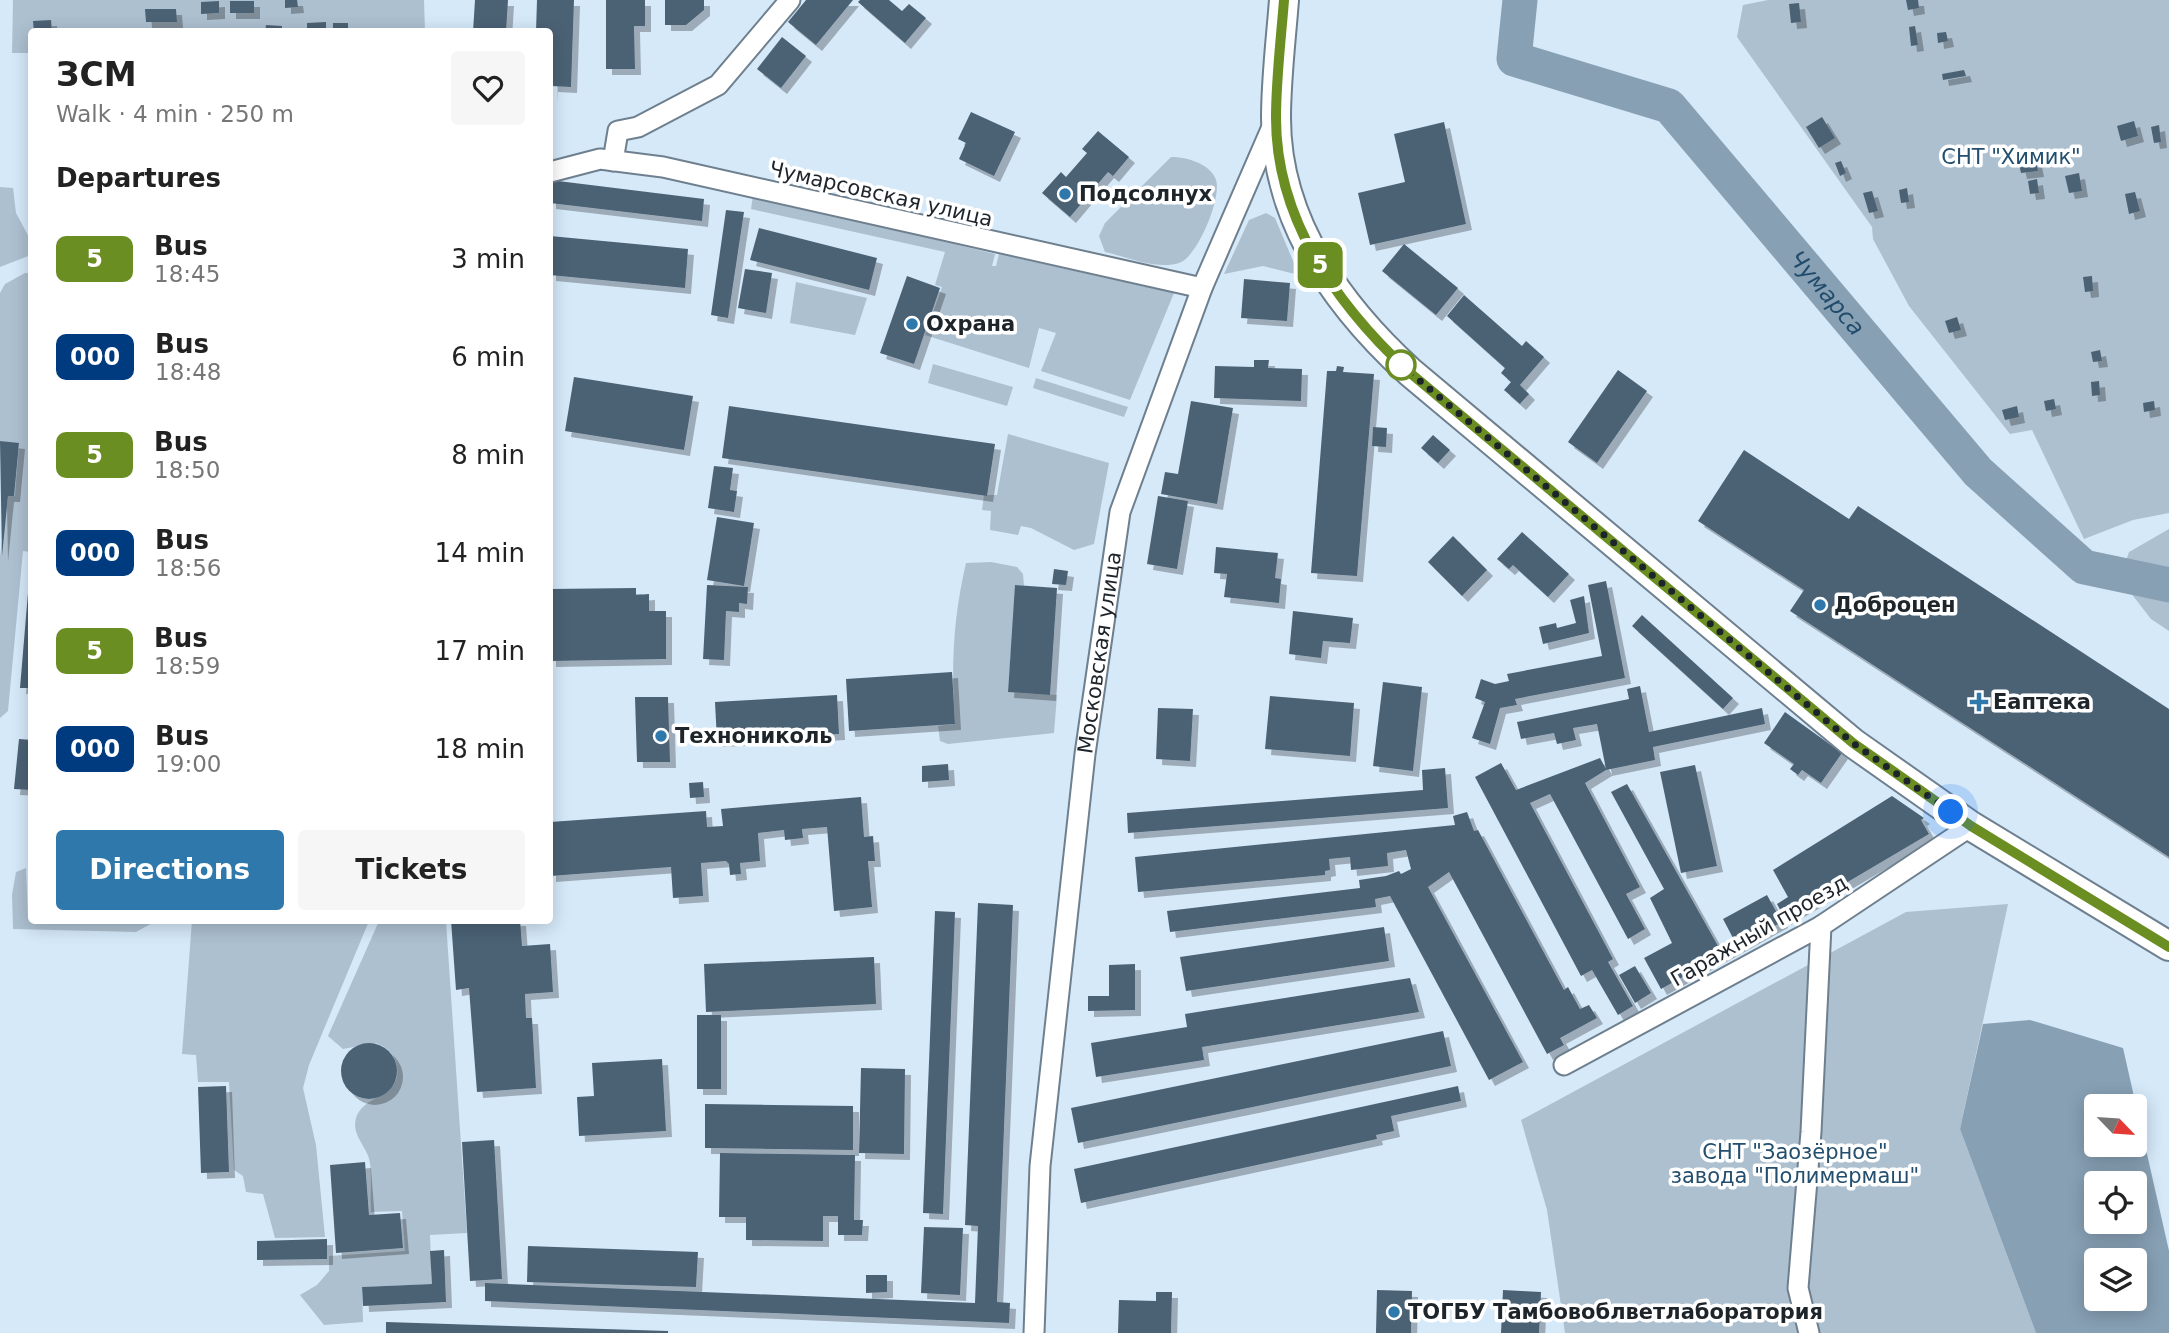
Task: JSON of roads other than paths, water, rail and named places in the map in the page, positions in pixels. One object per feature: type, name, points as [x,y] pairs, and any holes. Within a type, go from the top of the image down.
[{"type":"main road","name":"Московская улица","points":[[1276,119],[1284,0]]},
{"type":"main road","points":[[1276,119],[1281,166],[1295,217],[1344,303],[1391,355],[1853,743],[1971,826],[2169,946]]},
{"type":"street","points":[[613,161],[618,131],[638,127],[718,85],[790,0]]},
{"type":"street","name":"Московская улица","points":[[1034,1333],[1043,1139],[1085,754],[1121,512],[1202,288],[1276,119]]},
{"type":"street","name":"Чумарсовская улица","points":[[553,171],[600,159],[663,167],[1202,288]]},
{"type":"street","name":"Гаражный проезд","points":[[1564,1065],[1821,926],[1971,826]]},
{"type":"street","points":[[1809,1333],[1798,1288],[1811,1132],[1821,926]]},
{"type":"waterway","name":"Чумарса","points":[[1520,0],[1514,59],[1669,106],[1978,472],[2084,567],[2169,585]]},
{"type":"place","name":"Подсолнух","points":[[1065,194]]},
{"type":"place","name":"Охрана","points":[[912,324]]},
{"type":"place","name":"Доброцен","points":[[1820,605]]},
{"type":"place","name":"Еаптека","points":[[1979,702]]},
{"type":"place","name":"Технониколь","points":[[661,736]]},
{"type":"place","name":"ТОГБУ Тамбовоблветлаборатория","points":[[1394,1312]]},
{"type":"park label","name":"СНТ \"Химик\"","points":[[2011,157]]},
{"type":"park label","name":"СНТ \"Заозёрное\" завода \"Полимермаш\"","points":[[1795,1164]]}]
